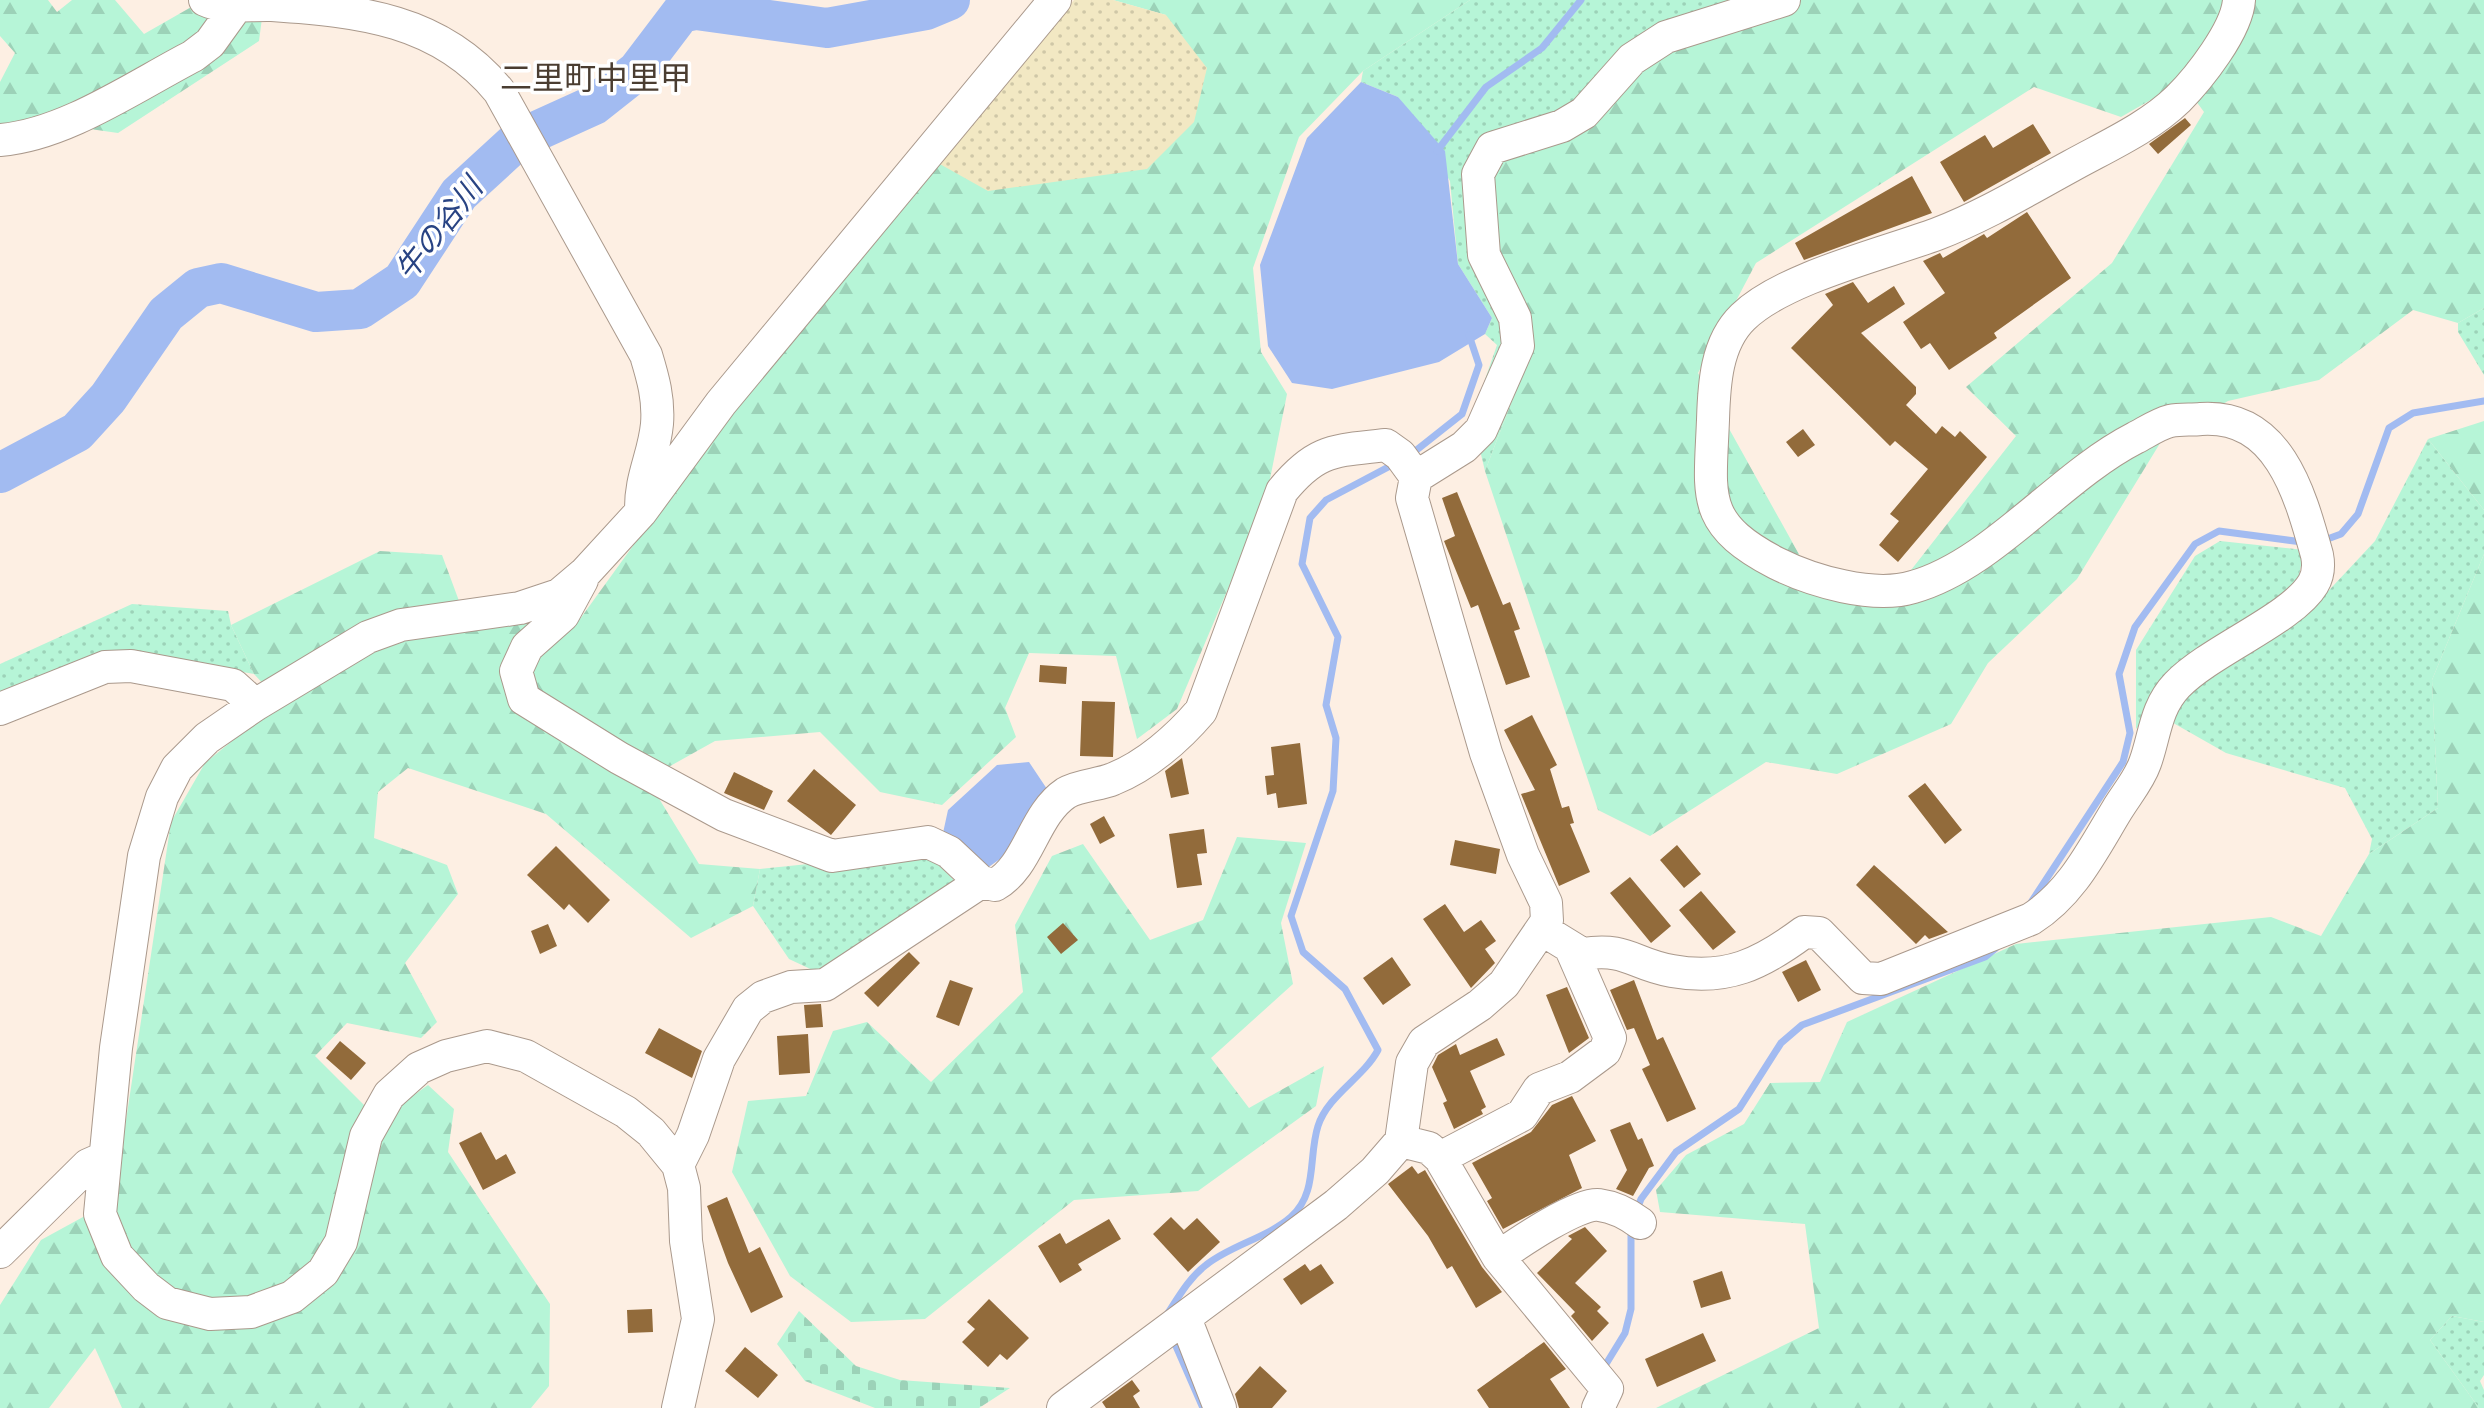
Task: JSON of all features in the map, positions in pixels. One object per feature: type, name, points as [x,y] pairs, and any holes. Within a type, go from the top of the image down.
[{"type":"street","points":[[678,1408],[698,1319],[686,1241],[684,1188],[678,1165],[651,1132],[626,1112],[526,1056],[487,1046],[446,1056],[419,1068],[389,1095],[366,1136],[341,1242],[323,1272],[292,1297],[251,1312],[210,1314],[167,1303],[146,1287],[117,1256],[100,1214],[104,1158],[144,856],[162,797],[177,768],[207,738],[255,705],[368,637],[401,625],[520,608],[559,595],[585,573],[641,512],[721,403],[1055,0]]},
{"type":"street","points":[[1408,466],[1464,447],[1481,430],[1518,346],[1515,318],[1484,255],[1478,174],[1492,148],[1562,126],[1584,113],[1632,59],[1666,37],[1784,0]]},
{"type":"street","points":[[1543,930],[1572,951],[1582,954],[1610,950],[1671,971],[1733,972],[1766,960],[1804,932],[1819,933],[1863,978],[1881,979],[2031,919],[2051,906],[2070,887],[2145,764],[2155,721],[2174,688],[2206,659],[2294,604],[2313,584],[2319,568],[2314,543],[2290,475],[2270,444],[2249,426],[2218,418],[2168,421],[2101,455],[1966,563],[1912,588],[1867,590],[1793,572],[1743,545],[1722,524],[1710,496],[1713,394],[1721,349],[1740,319],[1764,301],[1824,274],[1943,232],[1995,208],[2136,130],[2177,100],[2216,52],[2239,0]]},
{"type":"street","points":[[0,140],[22,138],[55,127],[193,56],[210,43],[227,2],[338,9],[386,19],[452,47],[478,65],[499,91],[646,355],[657,392],[657,427],[640,486],[641,512]]},
{"type":"street","points":[[585,573],[563,615],[527,647],[516,671],[524,699],[619,758],[724,815],[832,856],[928,842],[949,852],[981,882],[995,885],[1008,878],[1055,803],[1068,792],[1115,779],[1179,737],[1201,711],[1282,491],[1300,469],[1327,452],[1386,445],[1408,466],[1412,498],[1486,753],[1523,855],[1546,903],[1547,921],[1504,984],[1480,1005],[1424,1042],[1412,1063],[1401,1141],[1375,1171],[1336,1205],[1063,1408]]},
{"type":"street","points":[[0,709],[105,667],[131,666],[233,685],[255,705]]},
{"type":"street","points":[[678,1165],[693,1135],[719,1059],[748,1009],[763,997],[791,987],[825,985],[981,882]]},
{"type":"street","points":[[1440,1158],[1522,1115],[1539,1089],[1570,1077],[1605,1051],[1610,1038],[1572,951]]},
{"type":"street","points":[[1401,1141],[1429,1148],[1440,1158],[1498,1257],[1599,1390]]},
{"type":"street","points":[[0,1252],[88,1165],[104,1158]]},
{"type":"street","points":[[1498,1257],[1543,1227],[1596,1204],[1633,1218]]},
{"type":"street","points":[[1172,1327],[1220,1408]]},
{"type":"green space","points":[[0,0],[48,0],[57,12],[72,0],[115,0],[144,34],[193,6],[262,18],[259,41],[118,133],[48,123],[0,129],[0,82],[15,53],[0,36]]},
{"type":"green space","points":[[1113,0],[1470,0],[1363,71],[1299,137],[1253,268],[1261,352],[1287,394],[1266,499],[1177,709],[1137,739],[1116,656],[1029,653],[1005,708],[1016,737],[942,805],[880,792],[820,732],[715,741],[647,779],[699,864],[760,869],[753,906],[691,938],[546,814],[408,768],[378,792],[374,838],[447,865],[458,894],[405,963],[437,1022],[421,1038],[347,1023],[315,1056],[379,1120],[428,1085],[454,1109],[448,1152],[550,1304],[549,1386],[531,1408],[122,1408],[95,1348],[49,1408],[0,1408],[0,1305],[41,1240],[114,1200],[171,822],[205,763],[280,702],[254,674],[231,625],[380,551],[442,555],[469,628],[580,619],[711,438],[938,163],[1166,15]]},
{"type":"green space","points":[[1470,0],[1761,0],[1534,344],[1485,471],[1472,417],[1497,345],[1485,334],[1492,318],[1458,264],[1450,181],[1398,97],[1361,82],[1363,71]]},
{"type":"green space","points":[[1761,0],[2484,0],[2484,308],[2458,323],[2413,310],[2319,380],[2228,401],[2162,440],[2077,579],[1988,663],[1951,724],[1837,774],[1766,762],[1650,836],[1598,810],[1485,471],[1534,344],[1494,244],[1482,177],[1634,66]],"holes":[[[2182,82],[2204,112],[2112,263],[1966,387],[2016,436],[1886,602],[1820,592],[1698,373],[1756,263],[2034,87],[2121,117]]]},
{"type":"green space","points":[[2484,308],[2484,375],[2458,332],[2458,323]]},
{"type":"green space","points":[[2484,421],[2484,510],[2428,439]]},
{"type":"green space","points":[[2428,439],[2484,510],[2484,554],[2432,680],[2438,808],[2369,854],[2372,839],[2345,788],[2226,753],[2168,720],[2206,674],[2319,601],[2375,541]]},
{"type":"green space","points":[[2220,541],[2304,550],[2297,586],[2194,657],[2136,729],[2136,650],[2195,556]]},
{"type":"green space","points":[[2484,554],[2484,1322],[2452,1316],[2430,1340],[2479,1408],[1656,1408],[1819,1328],[1805,1224],[1660,1212],[1656,1190],[1686,1155],[1744,1124],[1770,1083],[1820,1082],[1847,1022],[2016,944],[2271,917],[2321,936],[2369,854],[2438,808],[2432,680]]},
{"type":"green space","points":[[132,604],[228,611],[231,625],[254,674],[119,650],[0,699],[0,664]]},
{"type":"green space","points":[[1237,837],[1306,843],[1281,923],[1293,984],[1211,1058],[1249,1108],[1324,1066],[1316,1106],[1198,1191],[1074,1200],[925,1319],[851,1322],[790,1276],[732,1172],[748,1101],[806,1096],[833,1031],[867,1022],[931,1082],[1023,992],[1015,925],[1052,856],[1083,844],[1150,940],[1203,920]]},
{"type":"green space","points":[[925,852],[957,883],[821,974],[789,959],[753,906],[760,869]]},
{"type":"green space","points":[[799,1311],[856,1366],[900,1380],[1010,1388],[979,1408],[875,1408],[805,1381],[777,1344]]},
{"type":"green space","points":[[2452,1316],[2484,1322],[2484,1375],[2480,1381],[2484,1390],[2484,1408],[2479,1408],[2430,1340]]},
{"type":"sand","points":[[1074,0],[1113,0],[1166,15],[1207,68],[1194,122],[1147,169],[988,191],[938,163]]},
{"type":"water","points":[[1361,82],[1398,97],[1445,151],[1458,264],[1492,318],[1485,334],[1439,362],[1332,389],[1292,383],[1268,346],[1260,265],[1307,138]]},
{"type":"water","points":[[1029,762],[1047,789],[1011,851],[986,869],[943,833],[948,810],[997,765]]},
{"type":"building","points":[[2185,118],[2191,125],[2158,154],[2149,144]]},
{"type":"building","points":[[2033,124],[2051,153],[1964,202],[1940,162],[1985,135],[1993,148]]},
{"type":"building","points":[[1912,176],[1932,213],[1804,260],[1795,243]]},
{"type":"building","points":[[2027,212],[2071,278],[1994,333],[1997,338],[1949,370],[1930,343],[1921,349],[1903,322],[1945,293],[1923,261],[1940,253],[1943,258],[1984,234],[1987,238]]},
{"type":"building","points":[[1853,282],[1868,303],[1894,286],[1905,304],[1861,333],[1916,387],[1916,394],[1906,405],[1936,434],[1942,426],[1955,437],[1960,431],[1987,457],[1898,562],[1879,545],[1899,521],[1890,514],[1928,469],[1895,441],[1890,446],[1791,348],[1833,305],[1825,294]]},
{"type":"building","points":[[1803,429],[1815,445],[1798,457],[1786,442]]},
{"type":"building","points":[[1457,492],[1503,605],[1510,602],[1520,629],[1514,631],[1530,677],[1506,685],[1478,605],[1471,608],[1444,541],[1455,536],[1442,498]]},
{"type":"building","points":[[1040,665],[1067,667],[1066,684],[1039,682]]},
{"type":"building","points":[[1082,701],[1115,702],[1113,757],[1080,756]]},
{"type":"building","points":[[1532,715],[1557,765],[1550,769],[1562,808],[1569,806],[1574,823],[1570,824],[1590,872],[1559,886],[1521,794],[1535,790],[1504,730]]},
{"type":"building","points":[[1300,743],[1307,804],[1278,808],[1276,793],[1267,795],[1265,776],[1274,775],[1271,747]]},
{"type":"building","points":[[1182,758],[1189,794],[1171,798],[1165,771]]},
{"type":"building","points":[[814,769],[856,805],[831,835],[787,801]]},
{"type":"building","points":[[734,772],[773,791],[764,810],[724,793]]},
{"type":"building","points":[[1925,783],[1962,830],[1945,844],[1908,796]]},
{"type":"building","points":[[1104,816],[1115,836],[1100,844],[1090,824]]},
{"type":"building","points":[[1204,829],[1207,853],[1197,854],[1202,885],[1177,888],[1169,834]]},
{"type":"building","points":[[1455,840],[1500,849],[1496,874],[1450,865]]},
{"type":"building","points":[[1677,845],[1701,874],[1684,888],[1660,860]]},
{"type":"building","points":[[556,846],[610,900],[588,923],[569,904],[564,910],[527,875]]},
{"type":"building","points":[[1874,865],[1948,932],[1929,939],[1925,935],[1916,944],[1856,885]]},
{"type":"building","points":[[1630,877],[1671,926],[1651,943],[1610,893]]},
{"type":"building","points":[[1701,891],[1736,932],[1713,950],[1679,910]]},
{"type":"building","points":[[1445,904],[1464,932],[1481,920],[1496,941],[1485,949],[1495,963],[1471,988],[1423,919]]},
{"type":"building","points":[[1063,923],[1078,940],[1061,954],[1047,937]]},
{"type":"building","points":[[548,924],[557,946],[540,954],[531,931]]},
{"type":"building","points":[[909,952],[920,963],[878,1007],[864,993]]},
{"type":"building","points":[[1392,957],[1411,985],[1383,1005],[1363,978]]},
{"type":"building","points":[[1806,960],[1821,990],[1798,1002],[1782,972]]},
{"type":"building","points":[[950,980],[973,988],[959,1026],[936,1017]]},
{"type":"building","points":[[1634,980],[1657,1040],[1663,1037],[1696,1109],[1667,1122],[1642,1069],[1650,1065],[1634,1028],[1627,1030],[1610,990]]},
{"type":"building","points":[[1567,987],[1589,1038],[1569,1053],[1546,995]]},
{"type":"building","points":[[821,1004],[823,1027],[806,1028],[804,1005]]},
{"type":"building","points":[[659,1028],[702,1051],[692,1078],[645,1053]]},
{"type":"building","points":[[808,1034],[810,1073],[779,1075],[777,1036]]},
{"type":"building","points":[[1497,1038],[1505,1055],[1470,1071],[1486,1107],[1481,1110],[1483,1114],[1454,1129],[1443,1103],[1447,1101],[1432,1067],[1438,1055],[1456,1044],[1460,1055]]},
{"type":"building","points":[[340,1041],[366,1063],[351,1080],[326,1058]]},
{"type":"building","points":[[1572,1096],[1596,1141],[1569,1155],[1582,1188],[1503,1229],[1487,1201],[1492,1198],[1472,1163],[1531,1132],[1552,1105]]},
{"type":"building","points":[[1630,1122],[1638,1140],[1642,1138],[1654,1166],[1649,1168],[1633,1196],[1616,1189],[1627,1170],[1610,1130]]},
{"type":"building","points":[[481,1132],[496,1160],[506,1154],[516,1173],[483,1190],[459,1143]]},
{"type":"building","points":[[1412,1166],[1418,1174],[1425,1170],[1482,1267],[1502,1292],[1476,1308],[1452,1266],[1447,1269],[1428,1236],[1388,1184]]},
{"type":"building","points":[[727,1197],[749,1253],[760,1247],[783,1297],[751,1313],[707,1206]]},
{"type":"building","points":[[1171,1217],[1184,1230],[1197,1218],[1220,1242],[1188,1272],[1153,1234]]},
{"type":"building","points":[[1109,1219],[1121,1239],[1078,1264],[1082,1270],[1060,1283],[1038,1246],[1060,1233],[1066,1244]]},
{"type":"building","points":[[1585,1227],[1607,1251],[1575,1283],[1601,1307],[1597,1311],[1609,1323],[1592,1341],[1571,1316],[1575,1312],[1537,1273],[1572,1239],[1568,1236]]},
{"type":"building","points":[[1305,1264],[1310,1271],[1321,1264],[1334,1283],[1301,1305],[1283,1279]]},
{"type":"building","points":[[1722,1271],[1731,1299],[1701,1308],[1693,1281]]},
{"type":"building","points":[[989,1299],[1029,1338],[1007,1360],[1000,1354],[988,1367],[962,1342],[975,1329],[967,1322]]},
{"type":"building","points":[[652,1309],[653,1332],[628,1333],[627,1310]]},
{"type":"building","points":[[1703,1333],[1716,1361],[1657,1387],[1645,1359]]},
{"type":"building","points":[[1544,1342],[1566,1369],[1550,1379],[1570,1408],[1489,1408],[1477,1390]]},
{"type":"building","points":[[745,1347],[778,1375],[758,1398],[725,1371]]},
{"type":"building","points":[[1260,1366],[1287,1391],[1272,1408],[1239,1408],[1235,1394]]},
{"type":"building","points":[[1132,1380],[1140,1391],[1133,1396],[1140,1408],[1106,1408],[1102,1402]]},
{"type":"waterway","name":"牛の谷川","points":[[0,473],[77,432],[108,398],[166,314],[198,288],[221,283],[316,312],[360,309],[402,281],[459,194],[519,139],[594,105],[637,71],[681,13],[696,10],[827,28],[926,10],[950,0]]},
{"type":"waterway","points":[[1437,151],[1486,87],[1542,48],[1581,0]]},
{"type":"waterway","points":[[1409,456],[1462,414],[1479,365],[1469,335]]},
{"type":"waterway","points":[[2322,541],[2341,534],[2358,514],[2389,428],[2413,413],[2484,401]]},
{"type":"waterway","points":[[1168,1313],[1190,1281],[1206,1265],[1281,1224],[1300,1207],[1309,1186],[1315,1138],[1323,1115],[1378,1050],[1345,989],[1303,952],[1291,916],[1333,791],[1336,738],[1326,705],[1338,637],[1302,564],[1310,518],[1326,500],[1394,464]]},
{"type":"waterway","points":[[2030,904],[2123,762],[2130,733],[2119,674],[2135,627],[2195,544],[2219,531],[2302,542]]},
{"type":"waterway","points":[[1636,1212],[1641,1199],[1676,1152],[1739,1109],[1781,1043],[1802,1025],[1985,957],[1996,948]]},
{"type":"waterway","points":[[1603,1369],[1625,1333],[1631,1309],[1631,1228]]},
{"type":"waterway","points":[[1172,1337],[1203,1408]]},
{"type":"district","name":"二里町中里甲","points":[[596,78]]}]
